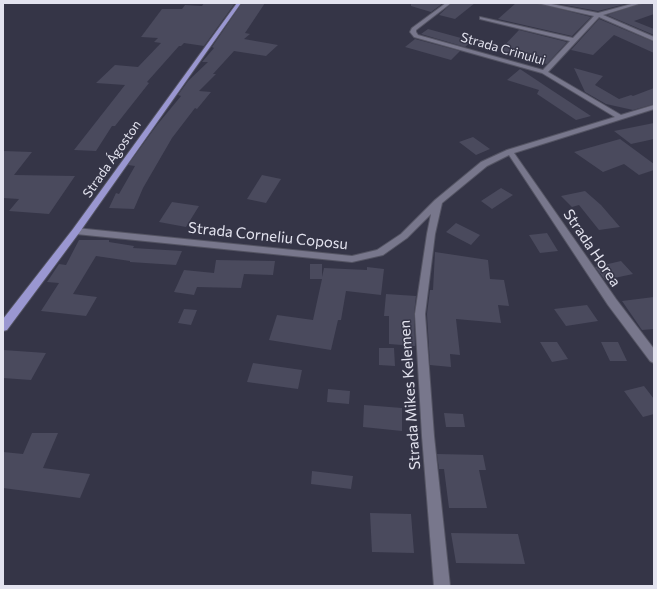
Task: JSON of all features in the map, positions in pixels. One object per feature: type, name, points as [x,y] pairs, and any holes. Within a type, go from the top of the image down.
[{"type":"main road","name":"Strada Ágoston","points":[[3,327],[76,231],[238,3]]},
{"type":"street","name":"Strada Crinului","points":[[449,3],[414,30],[413,32],[416,36],[544,72],[620,117]]},
{"type":"street","points":[[540,3],[598,15],[654,39]]},
{"type":"street","points":[[544,72],[598,15],[640,3]]},
{"type":"street","points":[[482,18],[574,40]]},
{"type":"street","name":"Strada Corneliu Coposu","points":[[76,231],[352,259],[380,253],[404,236],[438,202],[484,164],[510,152],[654,107]]},
{"type":"street","name":"Strada Horea","points":[[510,152],[612,302],[654,358]]},
{"type":"street","name":"Strada Mikes Kelemen","points":[[438,202],[431,234],[420,314],[428,436],[442,586]]},
{"type":"building","points":[[204,3],[235,3],[204,46],[184,43],[179,46],[147,82],[149,83],[115,126],[112,126],[96,151],[74,150],[125,85],[96,83],[115,65],[138,67],[161,43],[154,42],[158,38],[141,37],[162,9],[182,9],[185,5],[202,6]]},
{"type":"building","points":[[242,3],[265,3],[245,33],[250,34],[244,39],[278,45],[266,56],[234,51],[213,74],[216,74],[199,91],[211,92],[197,109],[195,108],[172,138],[143,188],[134,209],[109,208],[116,193],[119,194],[135,166],[128,165],[157,125],[181,96],[178,95],[188,81],[208,62],[202,62],[214,48],[212,47]]},
{"type":"building","points":[[411,3],[443,3],[431,12],[411,6]]},
{"type":"building","points":[[452,3],[475,3],[455,19],[439,15]]},
{"type":"building","points":[[516,3],[536,3],[591,17],[572,36],[498,19]]},
{"type":"building","points":[[554,3],[629,3],[598,11]]},
{"type":"building","points":[[643,3],[654,3],[654,14],[634,21],[654,29],[654,35],[607,15]]},
{"type":"building","points":[[599,19],[654,42],[654,53],[614,35],[593,55],[571,50]]},
{"type":"building","points":[[428,29],[472,41],[465,47],[421,34]]},
{"type":"building","points":[[519,30],[567,42],[547,64],[500,50]]},
{"type":"building","points":[[415,39],[460,51],[451,60],[405,47]]},
{"type":"building","points":[[574,68],[603,76],[595,85],[619,99],[631,95],[633,96],[654,88],[654,104],[633,110],[606,104],[585,92]]},
{"type":"building","points":[[520,69],[591,116],[576,120],[537,94],[539,90],[507,80]]},
{"type":"building","points":[[654,123],[654,139],[631,144],[614,131]]},
{"type":"building","points":[[473,137],[490,149],[476,155],[459,142]]},
{"type":"building","points":[[620,139],[654,164],[654,170],[639,175],[624,164],[603,172],[574,152]]},
{"type":"building","points":[[3,151],[32,152],[14,175],[75,176],[49,214],[9,211],[19,199],[3,198]]},
{"type":"building","points":[[262,175],[281,179],[266,203],[247,199]]},
{"type":"building","points":[[501,188],[513,195],[492,209],[481,201]]},
{"type":"building","points":[[585,191],[601,205],[620,227],[599,230],[579,205],[572,207],[561,196]]},
{"type":"building","points":[[172,202],[199,206],[186,227],[159,222]]},
{"type":"building","points":[[456,223],[480,235],[471,245],[446,232]]},
{"type":"building","points":[[547,233],[558,251],[540,253],[529,235]]},
{"type":"building","points":[[79,240],[109,240],[109,242],[134,246],[133,248],[182,251],[176,265],[130,262],[96,256],[73,294],[97,297],[86,316],[41,311],[59,283],[47,282],[59,264],[66,265]]},
{"type":"building","points":[[435,252],[488,260],[490,279],[504,280],[509,306],[498,305],[501,323],[456,319],[460,355],[450,354],[451,367],[430,365],[427,314],[430,290],[433,290]]},
{"type":"building","points":[[216,260],[275,261],[273,275],[244,274],[241,288],[197,287],[194,295],[174,292],[184,270],[214,273]]},
{"type":"building","points":[[621,261],[633,274],[605,280],[595,267]]},
{"type":"building","points":[[310,264],[322,264],[322,277],[324,268],[367,270],[367,267],[384,269],[381,295],[346,291],[341,320],[338,320],[331,350],[269,340],[277,315],[313,320],[322,279],[310,279]]},
{"type":"building","points":[[386,294],[416,296],[414,314],[415,346],[389,344],[389,316],[384,316]]},
{"type":"building","points":[[654,297],[654,329],[642,330],[622,301]]},
{"type":"building","points":[[587,305],[598,321],[566,326],[554,309]]},
{"type":"building","points":[[184,309],[197,310],[191,325],[178,323]]},
{"type":"building","points":[[540,342],[557,342],[568,359],[552,362]]},
{"type":"building","points":[[601,342],[618,342],[627,361],[610,361]]},
{"type":"building","points":[[379,348],[394,348],[395,366],[379,365]]},
{"type":"building","points":[[3,350],[46,353],[31,380],[3,378]]},
{"type":"building","points":[[253,363],[302,370],[298,389],[247,382]]},
{"type":"building","points":[[644,386],[654,399],[654,414],[643,417],[624,391]]},
{"type":"building","points":[[328,389],[350,391],[349,404],[327,402]]},
{"type":"building","points":[[364,405],[402,408],[402,431],[363,427]]},
{"type":"building","points":[[444,413],[463,414],[465,427],[446,427]]},
{"type":"building","points":[[32,433],[58,433],[43,468],[90,474],[80,498],[3,488],[3,452],[23,454]]},
{"type":"building","points":[[437,454],[483,455],[486,470],[479,470],[487,508],[449,508],[444,469],[439,469]]},
{"type":"building","points":[[312,471],[353,476],[351,489],[311,484]]},
{"type":"building","points":[[370,513],[411,514],[414,553],[372,552]]},
{"type":"building","points":[[451,533],[518,534],[525,564],[456,563]]}]
